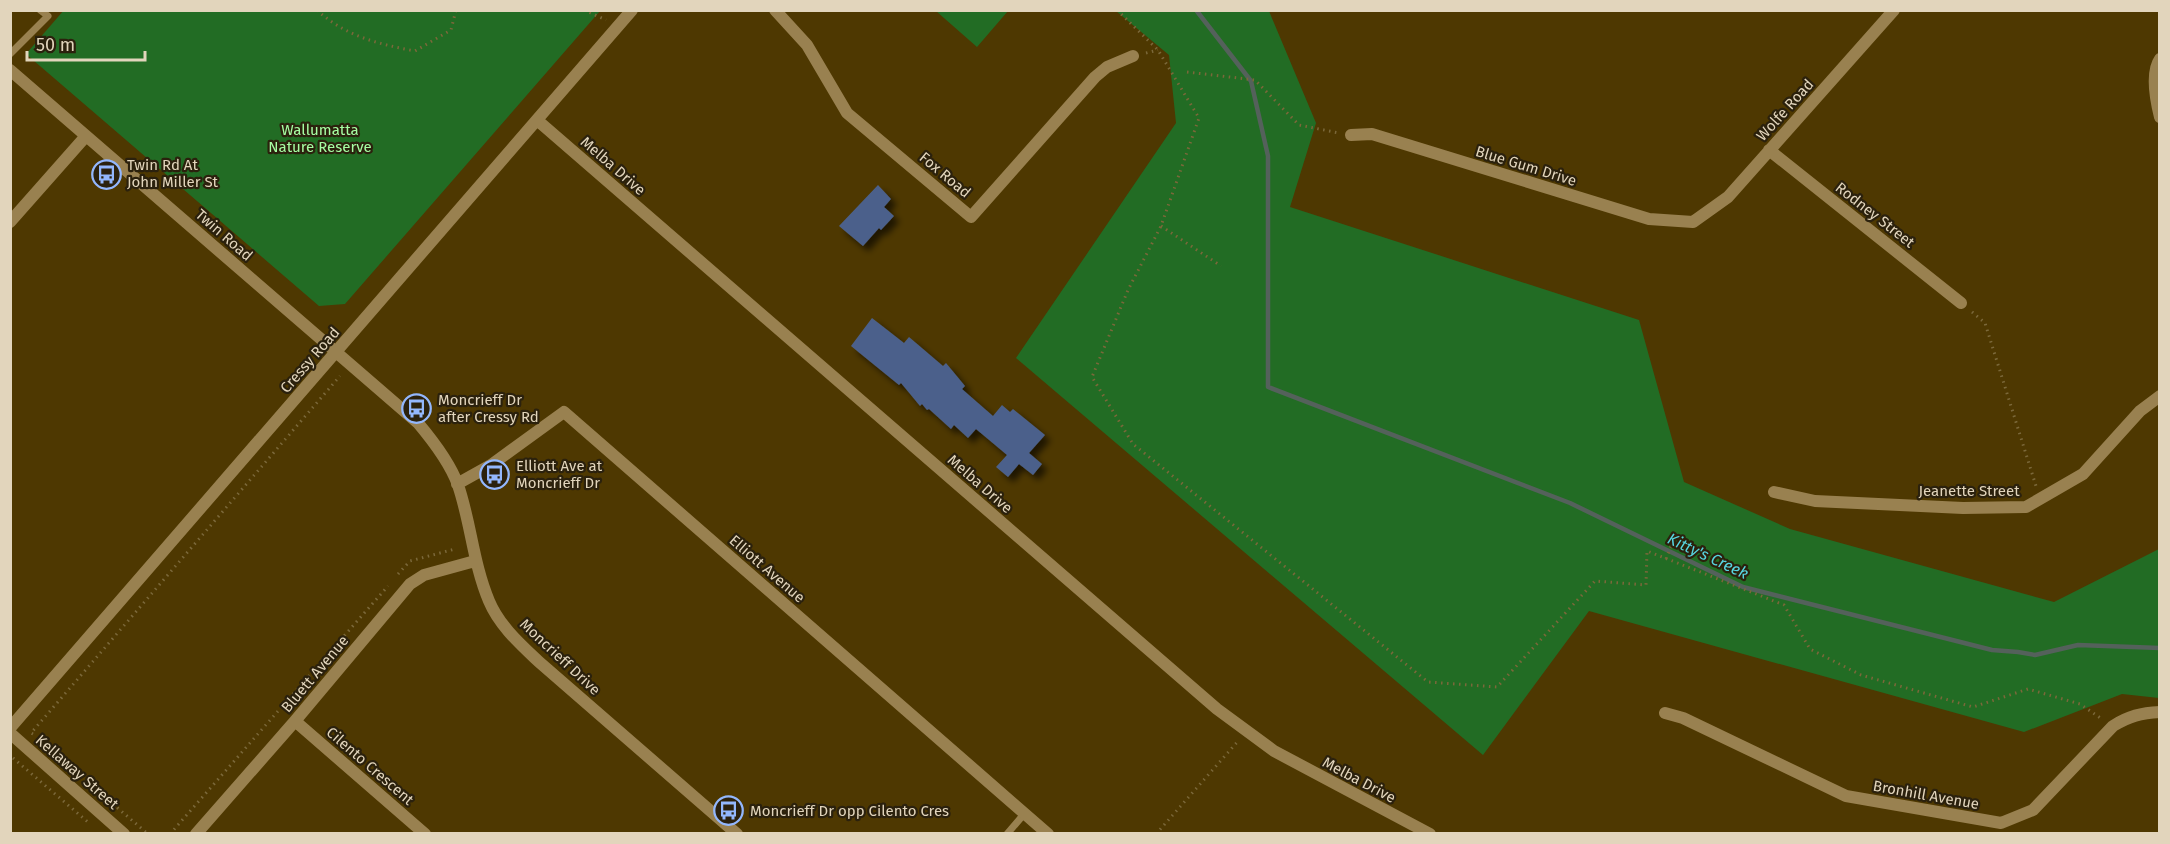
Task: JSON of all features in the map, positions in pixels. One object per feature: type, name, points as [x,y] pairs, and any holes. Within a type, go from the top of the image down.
[{"type":"street","name":"Cressy Road","points":[[10,728],[632,10]]},
{"type":"street","name":"Fox Road","points":[[775,10],[807,45],[847,113],[971,217],[1095,77],[1107,67],[1132,56]]},
{"type":"street","name":"Wolfe Road","points":[[1693,222],[1728,197],[1894,10]]},
{"type":"street","points":[[2160,59],[2157,63],[2154,92],[2160,117]]},
{"type":"street","name":"Twin Road","points":[[10,70],[336,352]]},
{"type":"street","name":"Melba Drive","points":[[537,120],[1217,710],[1246,732],[1304,768],[1430,834]]},
{"type":"street","name":"Blue Gum Drive","points":[[1351,135],[1372,134],[1650,219],[1693,222]]},
{"type":"street","points":[[10,222],[86,136]]},
{"type":"street","name":"Rodney Street","points":[[1769,150],[1961,303]]},
{"type":"street","name":"Moncrieff Drive","points":[[336,352],[418,423],[439,450],[457,484],[475,561],[489,603],[511,635],[737,834]]},
{"type":"street","name":"Jeanette Street","points":[[1774,492],[1815,501],[1963,508],[2026,507],[2083,474],[2140,411],[2160,396]]},
{"type":"street","name":"Elliott Avenue","points":[[457,484],[491,465],[564,412],[1048,834]]},
{"type":"street","name":"Bluett Avenue","points":[[196,834],[410,584],[424,574],[475,561]]},
{"type":"street","name":"Bronhill Avenue","points":[[1665,713],[1683,718],[1846,796],[2001,823],[2033,810],[2113,726],[2126,718],[2142,713],[2160,712]]},
{"type":"street","name":"Cilento Crescent","points":[[295,721],[425,834]]},
{"type":"street","name":"Kellaway Street","points":[[10,733],[124,834]]},
{"type":"lane","points":[[10,54],[48,16],[40,10]]},
{"type":"lane","points":[[1007,834],[1025,813]]},
{"type":"path","points":[[317,10],[330,22],[375,44],[415,51],[451,30],[456,10]]},
{"type":"path","points":[[584,10],[619,26]]},
{"type":"path","points":[[1117,10],[1158,50],[1198,118],[1161,226],[1128,290],[1092,377],[1132,444],[1428,682],[1497,687],[1595,581],[1646,585],[1647,551],[1784,605],[1810,649],[1861,675],[1973,707],[2028,689],[2080,705],[2113,726]]},
{"type":"path","points":[[1187,72],[1255,80],[1299,125],[1351,135]]},
{"type":"path","points":[[1161,226],[1221,266]]},
{"type":"path","points":[[1961,303],[1984,323],[2040,499]]},
{"type":"path","points":[[32,733],[340,376]]},
{"type":"path","points":[[1666,559],[1674,539]]},
{"type":"path","points":[[170,834],[410,561],[455,549]]},
{"type":"path","points":[[1156,834],[1246,732]]},
{"type":"path","points":[[13,758],[92,826]]},
{"type":"green space","name":"Wallumatta Nature Reserve","points":[[64,10],[600,11],[345,304],[319,306],[26,54]]},
{"type":"green space","points":[[936,11],[1008,11],[977,47]]},
{"type":"green space","points":[[1116,11],[1269,11],[1316,123],[1290,207],[1639,320],[1684,482],[1790,529],[2054,602],[2159,549],[2159,698],[2122,694],[2024,732],[1589,611],[1483,755],[1016,358],[1176,123],[1169,55]]},
{"type":"building","points":[[878,185],[891,199],[884,207],[894,216],[881,230],[879,228],[863,246],[839,226]]},
{"type":"building","points":[[872,318],[904,343],[909,337],[943,366],[946,363],[965,386],[962,389],[993,416],[1002,405],[1010,412],[1013,409],[1045,435],[1029,453],[1042,464],[1033,475],[1019,464],[1008,477],[996,467],[1007,455],[976,429],[968,438],[954,425],[951,429],[929,409],[927,410],[922,404],[920,406],[901,383],[899,385],[851,346]]},
{"type":"waterway","name":"Kitty's Creek","points":[[1196,10],[1251,81],[1268,156],[1268,387],[1570,503],[1743,587],[1992,650],[2035,655],[2078,645],[2160,648]]},
{"type":"place","name":"Twin Rd At John Miller St","points":[[106,174]]},
{"type":"place","name":"Moncrieff Dr after Cressy Rd","points":[[417,409]]},
{"type":"place","name":"Elliott Ave at Moncrieff Dr","points":[[495,475]]},
{"type":"place","name":"Moncrieff Dr opp Cilento Cres","points":[[729,811]]}]
